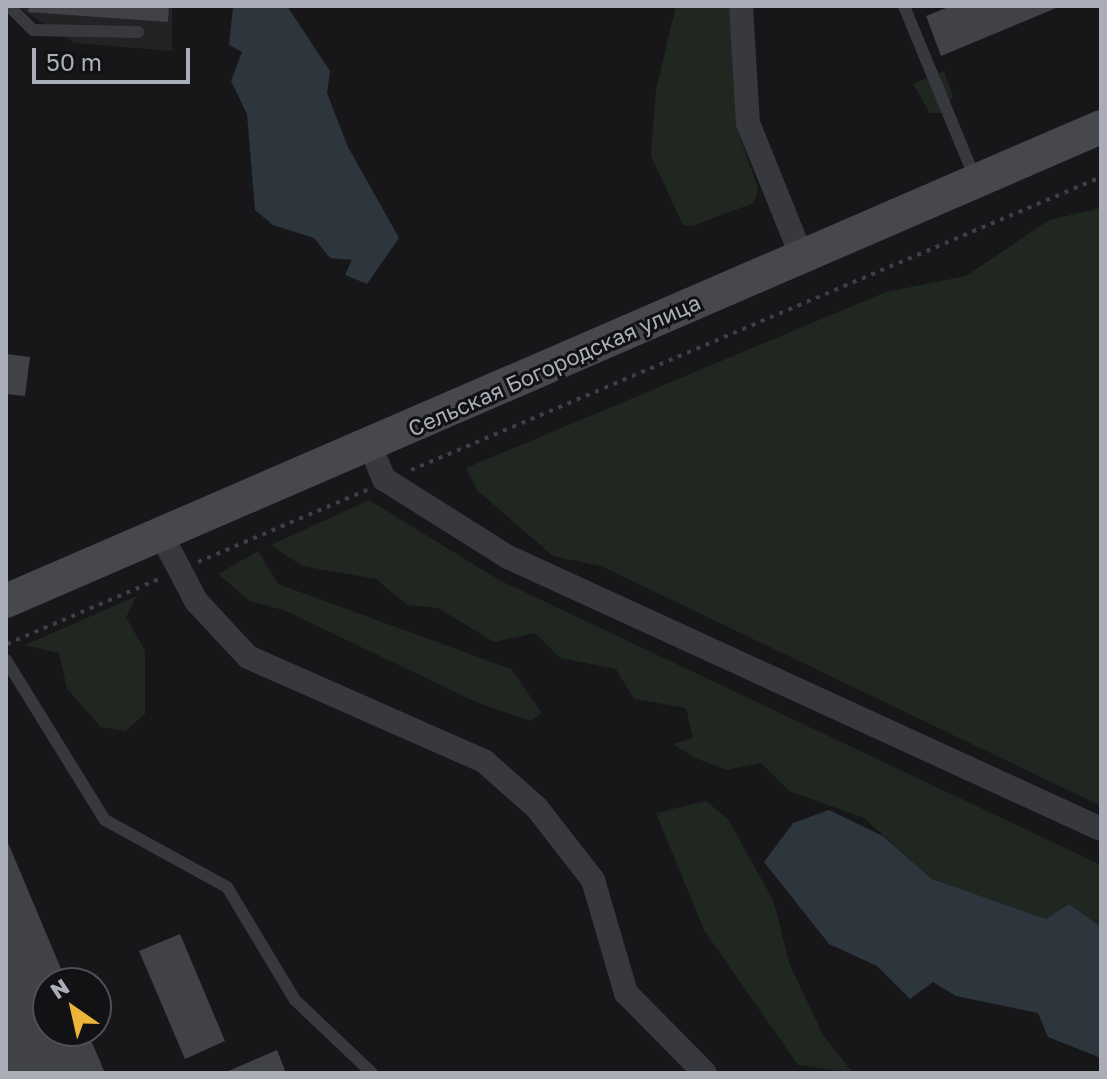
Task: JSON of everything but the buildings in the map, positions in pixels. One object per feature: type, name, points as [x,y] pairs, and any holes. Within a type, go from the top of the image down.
[{"type":"main road","name":"Сельская Богородская улица","points":[[6,601],[1101,127]]},
{"type":"street","points":[[741,6],[748,123],[802,257]]},
{"type":"street","points":[[370,445],[387,481],[508,557],[1101,829]]},
{"type":"street","points":[[161,534],[178,571],[248,657],[484,761],[537,808],[593,880],[626,993],[705,1073]]},
{"type":"lane","points":[[9,6],[33,30],[138,32]]},
{"type":"lane","points":[[904,6],[977,181]]},
{"type":"lane","points":[[6,660],[105,820],[227,887],[295,1000],[372,1073]]},
{"type":"path","points":[[6,644],[1101,177]]},
{"type":"shaded area","points":[[17,6],[172,6],[172,51],[74,43]]},
{"type":"shaded area","points":[[233,6],[287,6],[330,71],[327,93],[348,147],[399,238],[367,284],[345,275],[352,260],[330,258],[314,238],[273,225],[255,210],[247,114],[231,81],[242,52],[229,45]]},
{"type":"shaded area","points":[[676,6],[729,6],[738,131],[758,188],[754,203],[692,226],[683,225],[651,156],[656,89]]},
{"type":"shaded area","points":[[944,71],[953,97],[941,113],[930,113],[913,84]]},
{"type":"shaded area","points":[[1101,208],[1101,806],[601,566],[553,556],[477,490],[466,468],[886,292],[966,276],[1049,220]]},
{"type":"shaded area","points":[[369,500],[499,580],[1101,865],[1101,927],[1069,904],[1046,919],[932,879],[864,818],[789,791],[761,763],[726,770],[695,758],[673,744],[693,738],[686,708],[634,699],[616,669],[560,658],[535,633],[494,642],[438,608],[407,605],[376,579],[302,566],[271,545]]},
{"type":"shaded area","points":[[258,551],[278,584],[511,669],[542,713],[531,721],[478,703],[286,611],[250,601],[218,574]]},
{"type":"shaded area","points":[[137,596],[126,617],[145,651],[145,714],[125,731],[101,727],[67,689],[59,653],[25,645]]},
{"type":"shaded area","points":[[706,801],[728,819],[774,902],[789,963],[823,1035],[853,1073],[798,1065],[704,930],[656,813]]},
{"type":"shaded area","points":[[829,810],[883,836],[932,879],[1046,919],[1069,904],[1101,927],[1101,1058],[1048,1037],[1038,1013],[956,996],[933,982],[910,999],[877,966],[829,944],[764,862],[793,823]]}]
